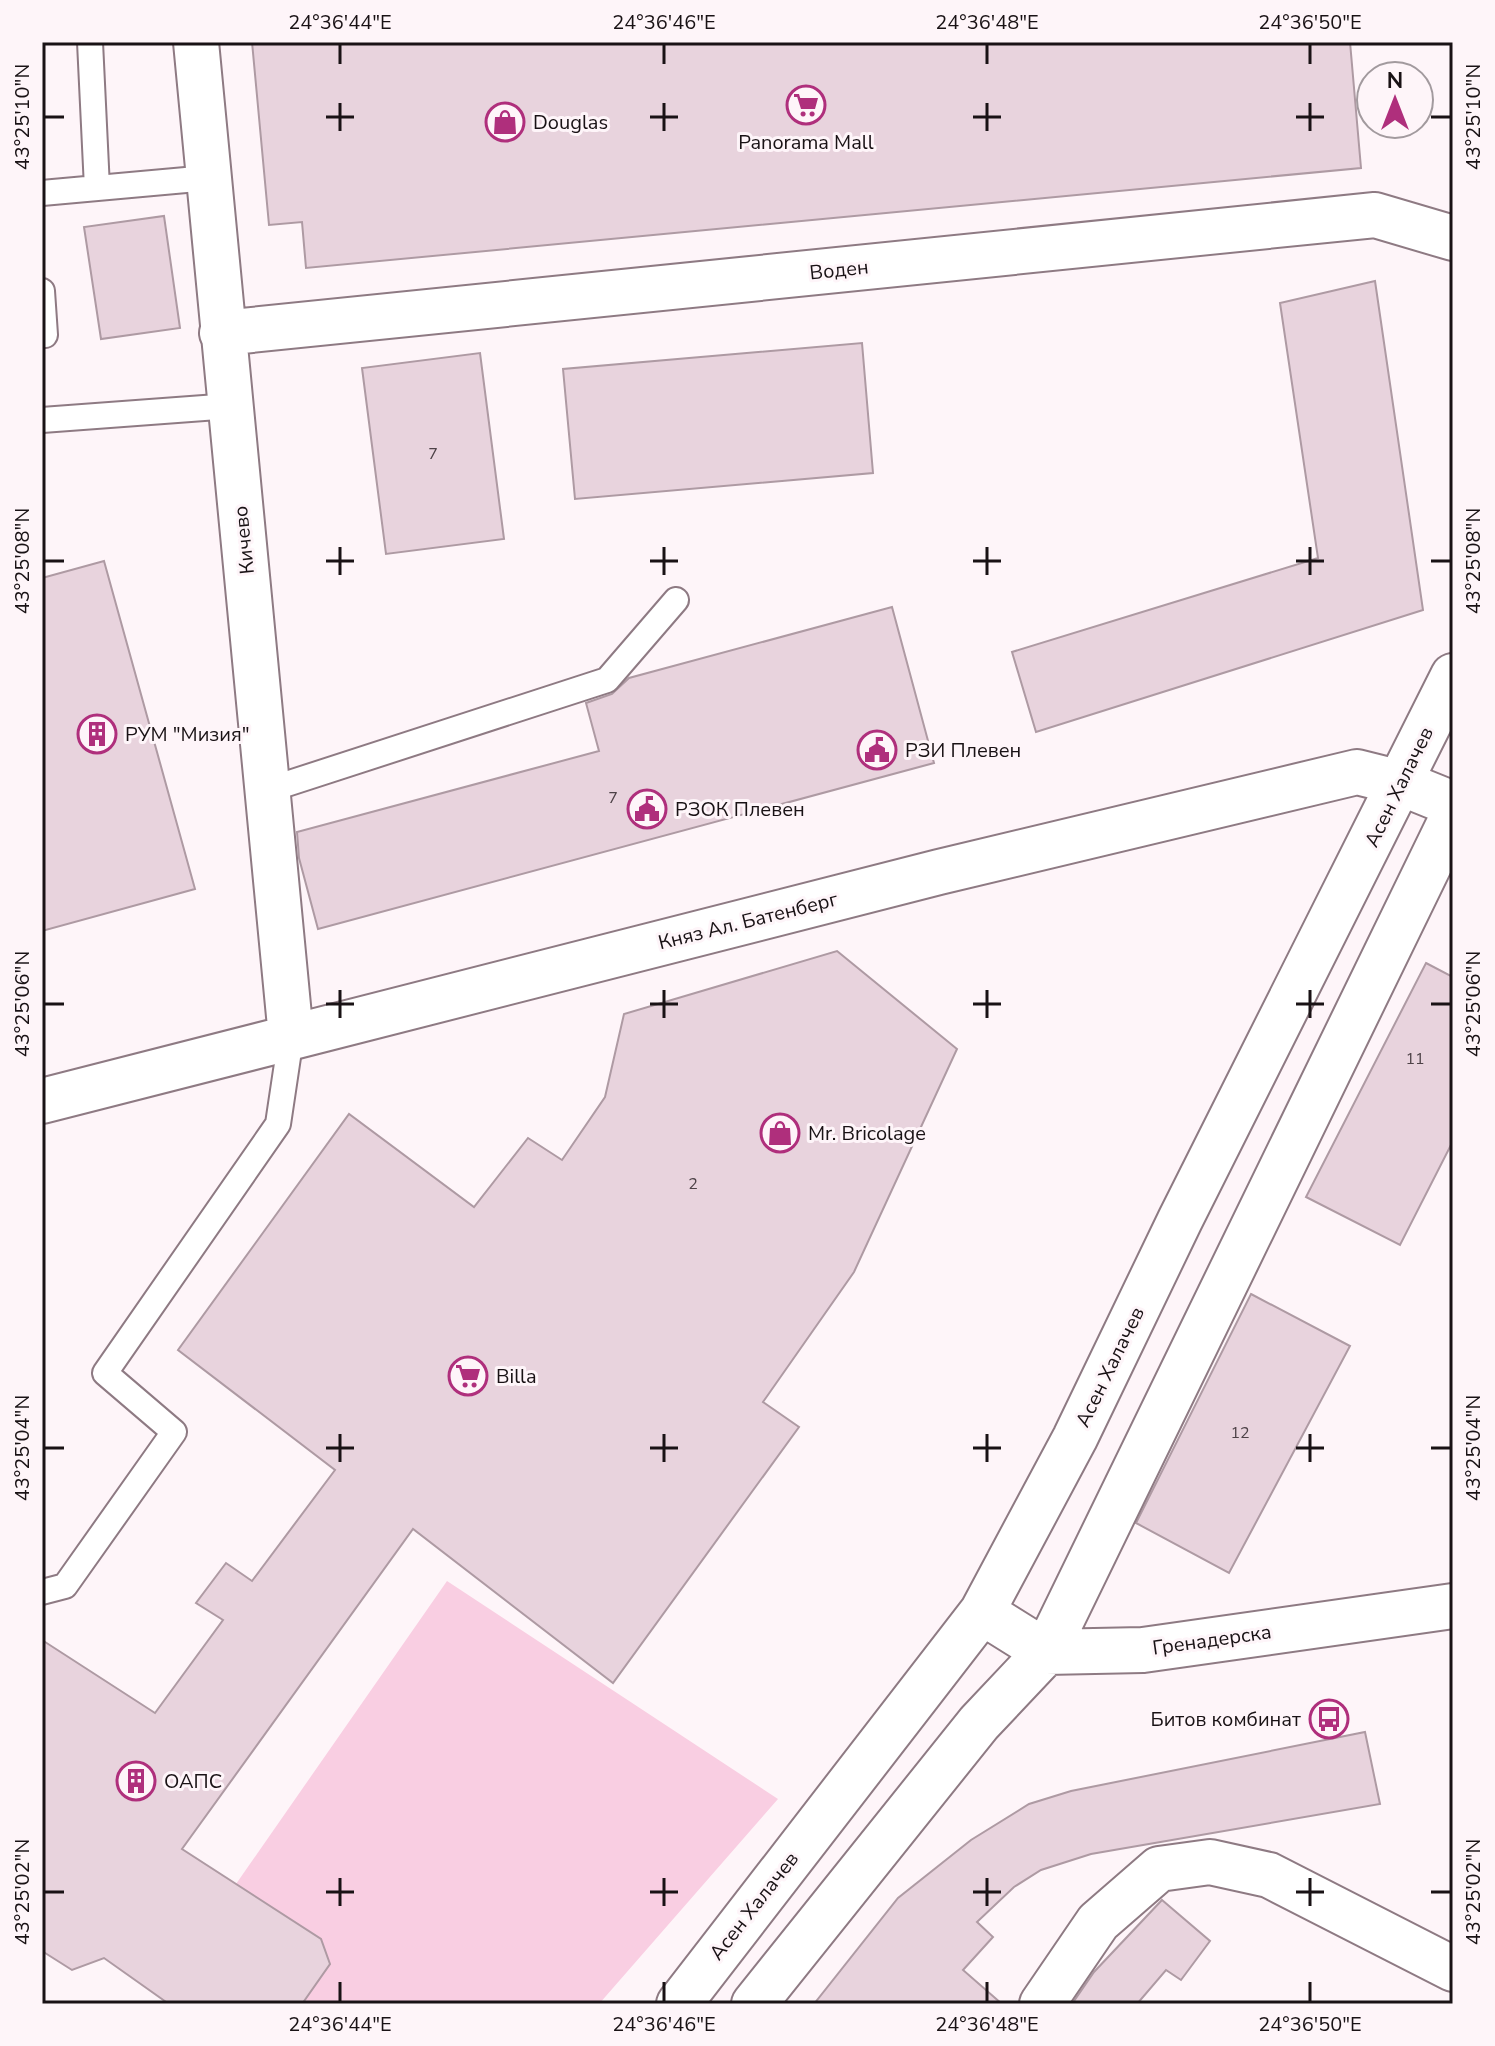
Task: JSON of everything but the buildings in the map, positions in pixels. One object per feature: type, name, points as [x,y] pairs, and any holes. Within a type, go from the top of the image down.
[{"type":"street","name":"Кичево","points":[[196,42],[291,1037]]},
{"type":"street","name":"Воден","points":[[222,333],[1375,215],[1453,238]]},
{"type":"street","name":"Асен Халачев","points":[[679,2004],[982,1612],[1075,1438],[1187,1205],[1453,676]]},
{"type":"street","name":"Княз Ал. Батенберг","points":[[42,1101],[939,872],[1357,772],[1401,783],[1453,804]]},
{"type":"street","points":[[754,2004],[979,1723],[1046,1652],[1453,816]]},
{"type":"street","name":"Гренадерска","points":[[1046,1652],[1143,1650],[1453,1606]]},
{"type":"street","points":[[982,1612],[1046,1652]]},
{"type":"street","points":[[1042,2004],[1098,1922],[1159,1869],[1210,1862],[1269,1875],[1453,1969]]},
{"type":"lane","points":[[90,42],[97,188]]},
{"type":"lane","points":[[42,193],[208,178]]},
{"type":"lane","points":[[42,291],[45,335]]},
{"type":"lane","points":[[42,420],[231,406]]},
{"type":"lane","points":[[268,790],[607,680],[676,600]]},
{"type":"lane","points":[[42,1592],[65,1586],[174,1432],[105,1373],[278,1124],[291,1037]]},
{"type":"shaded area","points":[[447,1581],[778,1799],[599,2004],[302,2004],[330,1964],[321,1939],[236,1884]]},
{"type":"place","name":"Panorama Mall","points":[[806,105]]},
{"type":"place","name":"Douglas","points":[[505,122]]},
{"type":"place","name":"РУМ \"Мизия\"","points":[[97,734]]},
{"type":"place","name":"РЗИ Плевен","points":[[877,750]]},
{"type":"place","name":"РЗОК Плевен","points":[[647,809]]},
{"type":"place","name":"Mr. Bricolage","points":[[780,1133]]},
{"type":"place","name":"Billa","points":[[468,1376]]},
{"type":"place","name":"Битов комбинат","points":[[1329,1719]]},
{"type":"place","name":"ОАПС","points":[[136,1781]]}]
